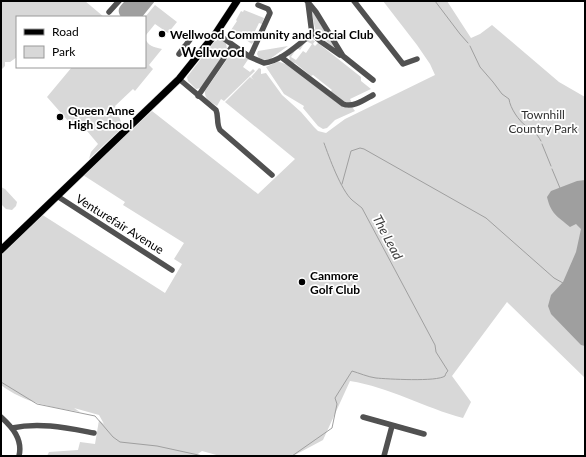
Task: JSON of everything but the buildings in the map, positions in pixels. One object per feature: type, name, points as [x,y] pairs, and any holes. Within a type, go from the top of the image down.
[{"type":"main road","points":[[1,250],[179,79],[216,33],[237,1]]},
{"type":"street","points":[[109,12],[119,1]]},
{"type":"street","points":[[354,1],[403,64],[417,59]]},
{"type":"street","points":[[307,2],[312,34],[373,80]]},
{"type":"street","points":[[307,2],[316,12],[343,56]]},
{"type":"street","points":[[250,57],[270,13],[268,9],[258,5]]},
{"type":"street","points":[[216,33],[250,57],[264,63],[281,57],[312,34]]},
{"type":"street","points":[[179,54],[192,37]]},
{"type":"street","points":[[198,96],[233,45]]},
{"type":"street","points":[[184,47],[197,56]]},
{"type":"street","points":[[281,57],[343,104],[348,106],[353,105],[373,95]]},
{"type":"street","points":[[179,79],[216,110],[218,115],[217,126],[220,130],[272,175]]},
{"type":"street","name":"Venturefair Avenue","points":[[57,196],[172,270]]},
{"type":"street","points":[[1,417],[12,428],[18,439],[20,450],[19,456]]},
{"type":"street","points":[[363,417],[424,434]]},
{"type":"street","points":[[12,428],[25,425],[58,426],[94,433]]},
{"type":"street","points":[[386,455],[392,426]]},
{"type":"green space","points":[[1,1],[85,1],[103,16],[16,16],[16,58],[10,62],[5,62],[5,66],[1,70]]},
{"type":"green space","name":"Canmore Golf Club","points":[[383,1],[447,1],[471,38],[480,34],[492,25],[559,82],[585,97],[585,378],[507,302],[452,376],[471,402],[463,418],[379,388],[350,381],[323,440],[293,456],[220,456],[202,451],[195,456],[47,456],[49,452],[78,450],[80,442],[95,444],[99,420],[104,424],[99,415],[74,408],[80,412],[29,400],[1,385],[1,253],[41,214],[165,293],[182,264],[174,259],[184,243],[123,205],[125,202],[83,175],[152,111],[258,194],[295,159],[225,102],[250,77],[254,80],[251,77],[259,68],[261,69],[261,74],[266,73],[282,95],[301,112],[318,131],[326,133],[345,119],[435,75],[430,64],[417,45]]},
{"type":"green space","points":[[155,5],[177,22],[168,33],[155,24],[146,35],[146,16]]},
{"type":"green space","points":[[311,9],[334,46],[334,48],[316,33]]},
{"type":"green space","points":[[244,10],[264,18],[262,24],[259,23],[253,35],[257,38],[255,43],[253,42],[252,44],[231,30],[241,11],[243,12]]},
{"type":"green space","points":[[219,39],[226,43],[227,49],[201,88],[196,89],[188,81],[187,77],[214,42]]},
{"type":"green space","points":[[309,39],[315,41],[313,44],[315,46],[318,43],[361,77],[361,81],[371,89],[350,99],[352,103],[347,105],[330,92],[332,90],[313,75],[311,76],[295,63],[290,61],[289,54],[297,48],[291,57],[296,60],[303,51],[306,53],[312,44],[306,41]]},
{"type":"green space","points":[[146,40],[151,46],[162,49],[149,65],[153,69],[135,91],[133,89],[115,106],[123,127],[89,159],[91,152],[98,144],[82,125],[76,130],[47,97],[71,68],[146,68]]},
{"type":"green space","points":[[306,42],[300,50],[297,48]]},
{"type":"green space","points":[[288,46],[270,59],[263,60],[259,58],[257,54],[258,51]]},
{"type":"green space","points":[[236,50],[249,58],[243,67],[250,72],[253,69],[255,71],[224,101],[221,99],[217,106],[210,102],[205,94],[205,91],[232,52]]},
{"type":"green space","points":[[277,62],[288,65],[339,104],[347,108],[352,107],[355,111],[335,120],[327,128],[323,129],[318,126],[303,108],[304,106],[284,94],[266,67]]},
{"type":"green space","points":[[1,187],[5,189],[17,202],[16,206],[12,210],[6,209],[1,204]]},
{"type":"shaded area","points":[[125,1],[155,1],[143,16],[120,16],[119,12],[120,6]]},
{"type":"shaded area","points":[[585,180],[585,346],[581,345],[551,314],[548,306],[551,295],[563,282],[576,252],[581,229],[576,224],[570,227],[558,217],[550,207],[547,197],[551,191],[577,181]]},
{"type":"waterway","name":"The Lead","points":[[435,1],[468,43]]},
{"type":"waterway","name":"The Lead","points":[[470,46],[480,67],[502,94],[509,99],[518,118],[536,134],[541,141]]},
{"type":"waterway","name":"The Lead","points":[[292,456],[332,428],[337,404],[335,398],[352,371],[376,378],[412,380],[440,378],[445,376],[448,371],[436,352],[435,345],[362,208],[352,200],[344,189],[324,143]]},
{"type":"waterway","name":"The Lead","points":[[542,144],[551,166]]},
{"type":"waterway","name":"The Lead","points":[[342,184],[351,151],[360,148],[364,149],[486,218],[554,278],[563,283]]},
{"type":"waterway","name":"The Lead","points":[[552,169],[560,188]]},
{"type":"waterway","points":[[1,382],[37,404],[95,416],[113,437],[120,442],[157,446],[203,456]]},
{"type":"place","name":"Wellwood Community and Social Club","points":[[162,34]]},
{"type":"place","name":"Queen Anne High School","points":[[60,117]]},
{"type":"place","name":"Canmore Golf Club","points":[[302,282]]},
{"type":"district","name":"Wellwood","points":[[213,51]]},
{"type":"park label","name":"Townhill Country Park","points":[[543,121]]}]
